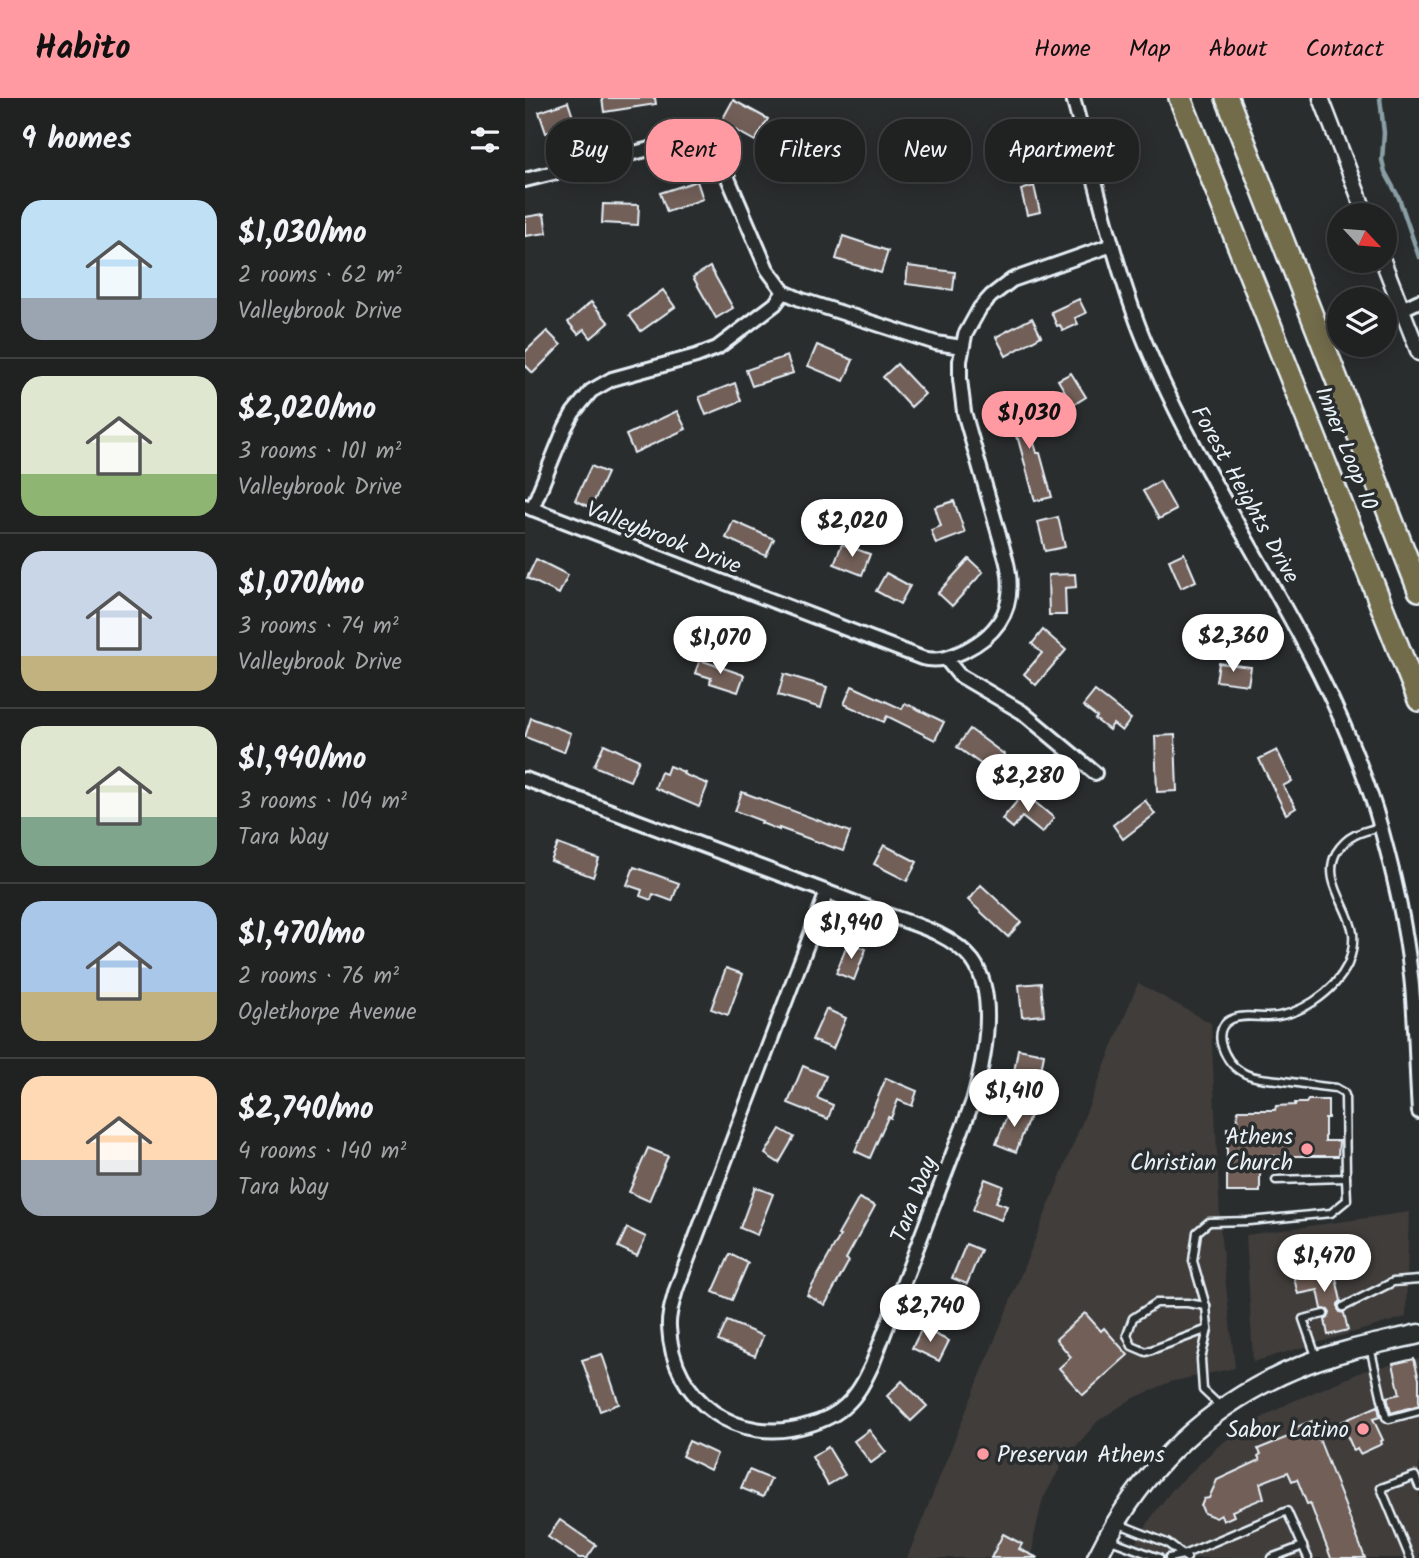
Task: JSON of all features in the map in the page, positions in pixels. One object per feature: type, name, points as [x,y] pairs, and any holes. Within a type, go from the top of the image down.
[{"type":"highway","name":"Inner Loop 10","points":[[1180,98],[1419,700]]},
{"type":"highway","points":[[1227,98],[1419,590]]},
{"type":"main road","points":[[1097,1558],[1138,1488],[1179,1444],[1223,1408],[1275,1377],[1317,1361],[1419,1334]]},
{"type":"street","name":"Forest Heights Drive","points":[[1073,98],[1112,245],[1151,357],[1195,447],[1319,671],[1339,712],[1366,781],[1400,901],[1417,1043],[1419,1112]]},
{"type":"street","points":[[1321,98],[1361,203]]},
{"type":"street","points":[[525,180],[670,144],[703,149],[721,164],[767,269],[784,292],[936,343],[962,348]]},
{"type":"street","points":[[1095,773],[1022,712],[959,675],[946,659],[978,643],[993,631],[1008,604],[1010,582],[1006,558],[964,412],[960,379],[965,335],[980,308],[1012,280],[1112,245]]},
{"type":"street","points":[[1388,273],[1419,353]]},
{"type":"street","points":[[529,508],[565,428],[590,391],[612,379],[717,348],[775,304],[784,292]]},
{"type":"street","points":[[1402,309],[1418,302]]},
{"type":"street","name":"Valleybrook Drive","points":[[529,508],[922,658],[946,659]]},
{"type":"street","name":"Tara Way","points":[[525,779],[827,892],[930,931],[963,950],[980,974],[986,1009],[983,1060],[973,1101],[864,1382],[850,1401],[834,1415],[783,1432],[764,1432],[731,1422],[702,1404],[675,1360],[669,1324],[676,1290],[827,892]]},
{"type":"lane","points":[[1223,1408],[1203,1390],[1201,1359],[1207,1329],[1206,1306],[1193,1261],[1197,1232],[1209,1222],[1331,1213],[1347,1200],[1346,1100],[1343,1092],[1336,1088],[1239,1071],[1228,1060],[1220,1036],[1223,1026],[1233,1018],[1292,1013],[1317,999],[1338,979],[1348,963],[1353,945],[1351,925],[1333,879],[1335,856],[1348,838],[1380,827]]},
{"type":"lane","points":[[1276,1180],[1346,1178]]},
{"type":"lane","points":[[1343,1307],[1393,1282],[1419,1280]]},
{"type":"lane","points":[[1206,1306],[1156,1303],[1133,1318],[1127,1335],[1132,1346],[1146,1352],[1207,1329]]},
{"type":"lane","points":[[1317,1361],[1303,1320],[1324,1314]]},
{"type":"lane","points":[[1369,1346],[1386,1417],[1389,1419],[1419,1411]]},
{"type":"lane","points":[[1410,1558],[1381,1488],[1415,1476],[1419,1486]]},
{"type":"lane","points":[[1169,1558],[1185,1556],[1287,1511],[1308,1558]]},
{"type":"lane","points":[[1111,1530],[1167,1543],[1185,1556]]},
{"type":"lane","points":[[1111,1530],[1159,1558]]},
{"type":"lane","points":[[1271,1558],[1303,1546]]},
{"type":"shaded area","points":[[1138,983],[1211,1023],[1221,1239],[1235,1368],[1170,1382],[1130,1400],[1098,1421],[1065,1459],[1043,1499],[1032,1558],[907,1558]]},
{"type":"shaded area","points":[[1409,1212],[1406,1317],[1253,1362],[1246,1235]]},
{"type":"shaded area","points":[[1419,1359],[1419,1558],[1126,1558],[1172,1490],[1216,1448],[1241,1429],[1291,1402],[1366,1370]]},
{"type":"building","points":[[602,98],[655,98],[656,104],[604,112]]},
{"type":"building","points":[[733,100],[768,119],[755,119],[755,141],[741,133],[741,119],[723,119]]},
{"type":"building","points":[[568,102],[574,119],[546,119],[546,133],[539,112]]},
{"type":"building","points":[[697,182],[703,199],[667,212],[660,193]]},
{"type":"building","points":[[1034,186],[1040,212],[1027,215],[1021,190]]},
{"type":"building","points":[[603,204],[639,205],[638,225],[602,223]]},
{"type":"building","points":[[544,214],[547,233],[525,236],[525,217]]},
{"type":"building","points":[[843,236],[888,251],[881,273],[836,259]]},
{"type":"building","points":[[908,266],[955,272],[953,290],[906,284]]},
{"type":"building","points":[[710,267],[733,308],[716,318],[693,277]]},
{"type":"building","points":[[663,290],[675,307],[641,331],[629,315]]},
{"type":"building","points":[[1079,299],[1086,313],[1075,318],[1078,324],[1063,331],[1060,325],[1057,326],[1051,312]]},
{"type":"building","points":[[591,302],[609,323],[591,338],[584,329],[578,334],[568,322]]},
{"type":"building","points":[[1032,318],[1041,336],[1006,356],[996,337]]},
{"type":"building","points":[[547,331],[561,345],[533,373],[525,365],[525,352]]},
{"type":"building","points":[[817,345],[853,360],[844,381],[808,366]]},
{"type":"building","points":[[787,356],[793,373],[752,386],[746,370]]},
{"type":"building","points":[[897,364],[925,394],[911,407],[883,377]]},
{"type":"building","points":[[1071,373],[1086,397],[1073,405],[1058,380]]},
{"type":"building","points":[[735,383],[741,401],[706,415],[699,397]]},
{"type":"building","points":[[1021,398],[1052,497],[1035,501],[1006,402]]},
{"type":"building","points":[[677,411],[686,429],[634,453],[626,435]]},
{"type":"building","points":[[591,466],[607,473],[591,508],[575,500]]},
{"type":"building","points":[[1160,481],[1176,510],[1159,519],[1143,491]]},
{"type":"building","points":[[954,501],[965,533],[936,544],[931,530],[941,526],[935,507]]},
{"type":"building","points":[[1058,517],[1065,547],[1045,551],[1038,522]]},
{"type":"building","points":[[733,521],[774,539],[766,556],[726,538]]},
{"type":"building","points":[[842,544],[870,554],[862,575],[834,564]]},
{"type":"building","points":[[1184,553],[1196,581],[1181,588],[1169,560]]},
{"type":"building","points":[[536,559],[568,575],[559,594],[527,578]]},
{"type":"building","points":[[969,559],[983,572],[952,606],[938,593]]},
{"type":"building","points":[[886,573],[910,586],[900,604],[876,591]]},
{"type":"building","points":[[1075,574],[1076,587],[1065,588],[1066,615],[1049,615],[1048,575]]},
{"type":"building","points":[[1043,630],[1066,650],[1036,685],[1024,674],[1042,653],[1032,644]]},
{"type":"building","points":[[700,660],[744,675],[738,692],[710,683],[711,678],[695,673]]},
{"type":"building","points":[[1219,663],[1251,667],[1248,685],[1216,681]]},
{"type":"building","points":[[784,674],[827,687],[821,708],[778,695]]},
{"type":"building","points":[[852,686],[902,709],[905,703],[944,722],[935,740],[887,716],[884,722],[844,704]]},
{"type":"building","points":[[1095,691],[1131,719],[1122,731],[1113,724],[1109,730],[1083,706]]},
{"type":"building","points":[[531,718],[571,733],[564,752],[525,737]]},
{"type":"building","points":[[970,729],[1005,755],[992,772],[957,747]]},
{"type":"building","points":[[1175,735],[1177,791],[1157,792],[1155,736]]},
{"type":"building","points":[[604,744],[639,760],[630,781],[594,766]]},
{"type":"building","points":[[1277,750],[1292,781],[1283,786],[1296,808],[1286,814],[1259,759]]},
{"type":"building","points":[[669,766],[708,784],[699,807],[655,788],[661,772],[666,774]]},
{"type":"building","points":[[742,792],[850,832],[843,851],[779,830],[735,811]]},
{"type":"building","points":[[1024,793],[1054,818],[1042,833],[1022,817],[1013,828],[1002,819]]},
{"type":"building","points":[[1145,800],[1155,814],[1123,839],[1113,825]]},
{"type":"building","points":[[558,844],[599,859],[593,877],[551,861]]},
{"type":"building","points":[[884,845],[917,862],[907,881],[874,864]]},
{"type":"building","points":[[634,867],[679,883],[672,901],[653,894],[651,900],[640,896],[642,890],[627,885]]},
{"type":"building","points":[[981,885],[1021,922],[1008,937],[968,900]]},
{"type":"building","points":[[848,942],[866,949],[854,980],[836,973]]},
{"type":"building","points":[[726,968],[743,974],[728,1015],[711,1009]]},
{"type":"building","points":[[1041,983],[1044,1015],[1022,1017],[1019,985]]},
{"type":"building","points":[[826,1009],[846,1018],[833,1049],[812,1040]]},
{"type":"building","points":[[1018,1049],[1044,1054],[1040,1077],[1014,1072]]},
{"type":"building","points":[[803,1066],[826,1076],[817,1098],[833,1105],[828,1119],[788,1103]]},
{"type":"building","points":[[886,1078],[917,1091],[912,1106],[898,1100],[870,1158],[855,1151]]},
{"type":"building","name":"Athens Christian Church","points":[[1308,1100],[1328,1100],[1325,1141],[1339,1141],[1338,1156],[1260,1156],[1260,1192],[1227,1192],[1227,1128],[1237,1128],[1238,1110],[1275,1110],[1276,1106],[1306,1103]]},
{"type":"building","points":[[1011,1106],[1031,1113],[1016,1152],[996,1144]]},
{"type":"building","points":[[780,1129],[794,1137],[779,1163],[765,1154]]},
{"type":"building","points":[[648,1148],[668,1156],[649,1201],[629,1192]]},
{"type":"building","points":[[985,1179],[1003,1186],[996,1202],[1007,1206],[1001,1220],[973,1210]]},
{"type":"building","points":[[755,1187],[773,1194],[757,1235],[740,1228]]},
{"type":"building","points":[[859,1198],[875,1206],[825,1305],[807,1295]]},
{"type":"building","points":[[627,1228],[646,1237],[637,1256],[618,1247]]},
{"type":"building","points":[[966,1244],[981,1250],[967,1284],[952,1278]]},
{"type":"building","points":[[730,1254],[748,1263],[732,1300],[713,1292]]},
{"type":"building","points":[[1333,1264],[1341,1301],[1338,1309],[1344,1313],[1348,1330],[1328,1335],[1325,1320],[1330,1313],[1322,1309],[1318,1290],[1298,1294],[1293,1274]]},
{"type":"building","points":[[1085,1313],[1101,1331],[1104,1328],[1128,1355],[1083,1395],[1059,1368],[1071,1357],[1056,1339]]},
{"type":"building","points":[[727,1321],[763,1336],[755,1356],[718,1341]]},
{"type":"building","points":[[922,1328],[949,1341],[939,1361],[912,1348]]},
{"type":"building","points":[[602,1354],[619,1404],[600,1411],[582,1360]]},
{"type":"building","points":[[1414,1359],[1419,1379],[1419,1405],[1391,1413],[1387,1397],[1400,1394],[1393,1364]]},
{"type":"building","points":[[902,1381],[927,1406],[911,1421],[887,1396]]},
{"type":"building","points":[[1378,1406],[1380,1417],[1373,1419],[1383,1440],[1382,1444],[1360,1454],[1357,1449],[1354,1451],[1341,1422]]},
{"type":"building","points":[[1312,1421],[1365,1558],[1331,1558],[1310,1503],[1307,1504],[1297,1479],[1292,1481],[1288,1472],[1260,1483],[1264,1498],[1232,1511],[1234,1516],[1223,1521],[1221,1515],[1216,1518],[1204,1513],[1201,1506],[1204,1499],[1209,1498],[1217,1480],[1260,1460],[1258,1449],[1293,1435],[1291,1429]]},
{"type":"building","points":[[869,1430],[886,1452],[871,1463],[854,1441]]},
{"type":"building","points":[[689,1441],[717,1454],[710,1470],[682,1456]]},
{"type":"building","points":[[828,1447],[845,1475],[828,1485],[812,1457]]},
{"type":"building","points":[[749,1470],[771,1479],[763,1497],[741,1488]]},
{"type":"building","points":[[560,1520],[596,1545],[587,1558],[579,1558],[548,1537]]},
{"type":"building","points":[[1003,1534],[1022,1544],[1019,1549],[1038,1558],[991,1558]]},
{"type":"waterway","points":[[1380,98],[1384,133],[1382,160],[1385,172],[1399,198],[1419,257]]},
{"type":"place","name":"Athens Christian Church","points":[[1307,1149]]},
{"type":"place","name":"Sabor Latino","points":[[1363,1429]]},
{"type":"place","name":"Preservan Athens","points":[[983,1454]]}]
